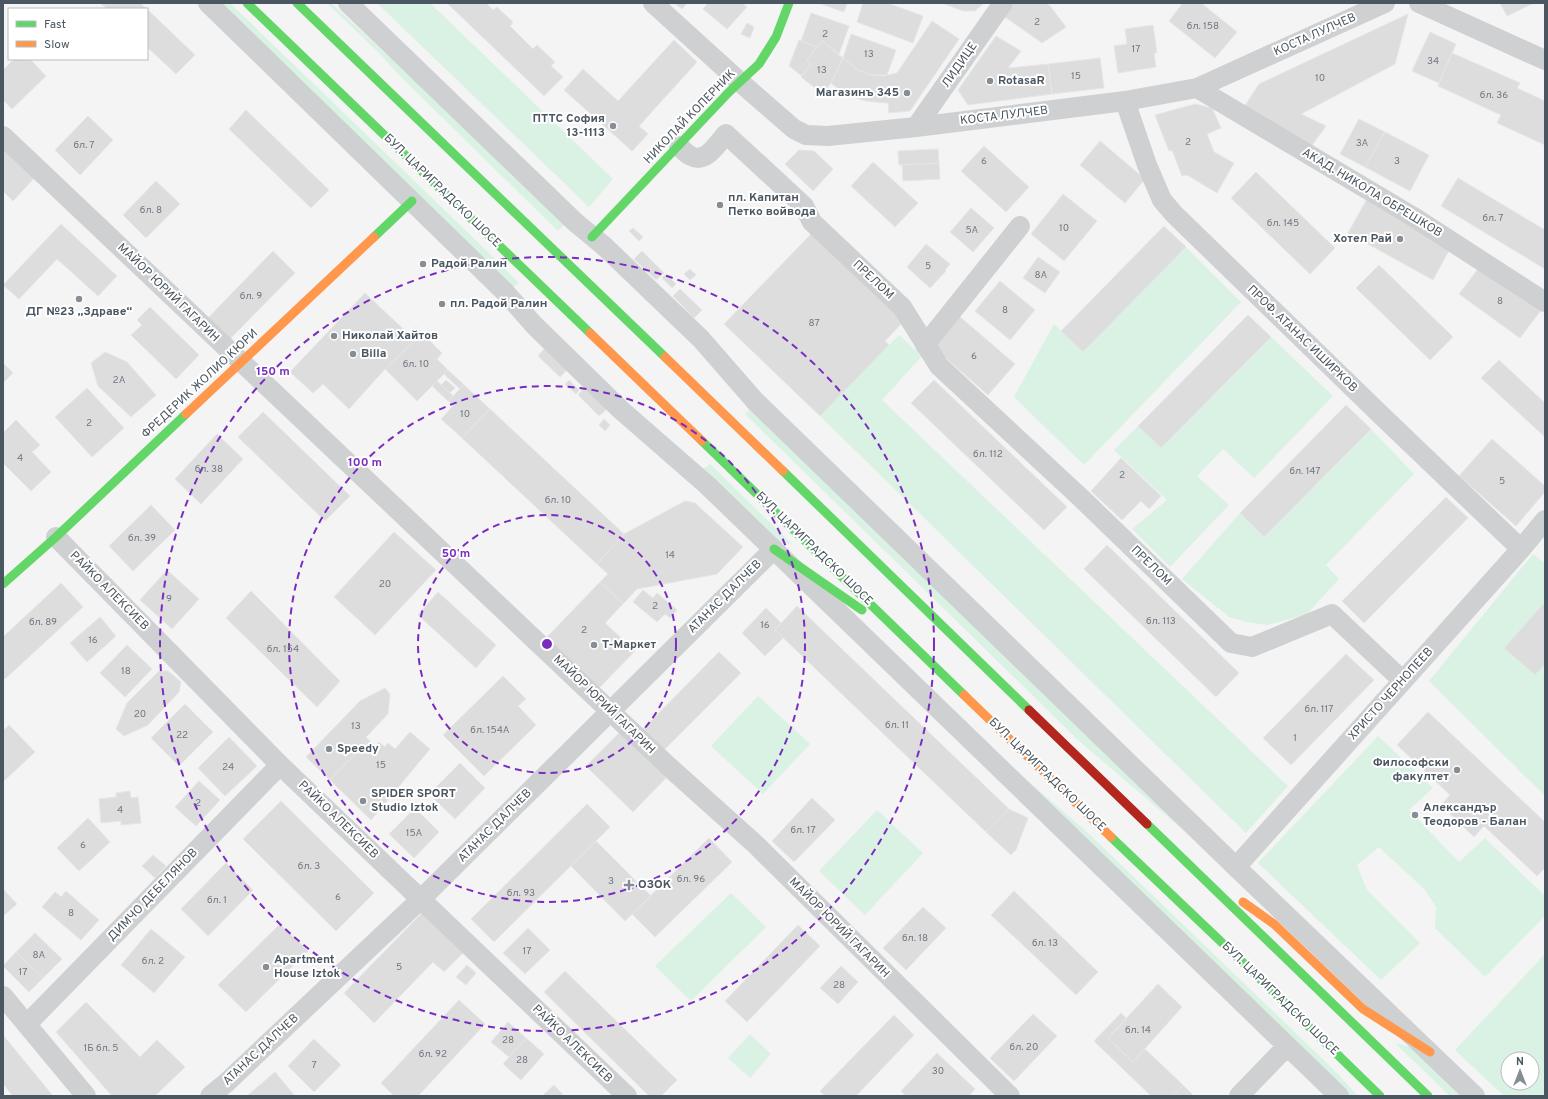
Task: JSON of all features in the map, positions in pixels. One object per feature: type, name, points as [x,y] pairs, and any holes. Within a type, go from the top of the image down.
[{"type":"main road","name":"БУЛ. ЦАРИГРАДСКО ШОСЕ","points":[[247,3],[558,301],[1058,787],[1256,975],[1380,1096]]},
{"type":"main road","points":[[297,3],[578,272],[1428,1096]]},
{"type":"main road","points":[[310,3],[321,26]]},
{"type":"main road","name":"НИКОЛАЙ КОПЕРНИК","points":[[592,237],[759,64],[776,37],[789,3]]},
{"type":"main road","name":"ФРЕДЕРИК ЖОЛИО КЮРИ","points":[[3,584],[56,537],[412,201]]},
{"type":"main road","points":[[774,549],[914,647]]},
{"type":"main road","points":[[1190,865],[1274,924],[1363,1009],[1430,1052]]},
{"type":"street","points":[[208,3],[505,292],[534,325],[621,410],[707,484],[1339,1096]]},
{"type":"street","points":[[348,3],[574,222],[608,250],[701,339],[755,401],[1236,867],[1475,1096]]},
{"type":"street","name":"КОСТА ЛУЛЧЕВ","points":[[653,3],[794,129],[806,135],[828,136],[916,127],[1125,101],[1197,88],[1385,3]]},
{"type":"street","name":"ЛИДИЦЕ","points":[[916,127],[1003,3]]},
{"type":"street","points":[[1419,3],[1545,60]]},
{"type":"street","name":"АКАД. НИКОЛА ОБРЕШКОВ","points":[[1197,88],[1412,216],[1545,302]]},
{"type":"street","name":"ПРОФ. АТАНАС ИШИРКОВ","points":[[1125,101],[1133,128],[1162,200],[1174,214],[1521,549]]},
{"type":"street","name":"ПРЕЛОМ","points":[[679,146],[691,156],[696,158],[707,156],[726,134],[804,206],[812,222],[902,307],[939,366],[1081,498],[1231,643],[1252,647],[1332,614],[1403,681]]},
{"type":"street","name":"МАЙОР ЮРИЙ ГАГАРИН","points":[[3,136],[667,765],[754,843],[1010,1096]]},
{"type":"street","points":[[925,345],[1020,226]]},
{"type":"street","name":"ХРИСТО ЧЕРНОПЕЕВ","points":[[1236,867],[1521,549],[1545,520]]},
{"type":"street","name":"РАЙКО АЛЕКСИЕВ","points":[[56,537],[280,765],[627,1096]]},
{"type":"street","name":"АТАНАС ДАЛЧЕВ","points":[[210,1096],[238,1072],[420,900],[774,549]]},
{"type":"street","name":"ДИМЧО ДЕБЕЛЯНОВ","points":[[26,1024],[280,765]]},
{"type":"street","points":[[3,996],[86,1096]]},
{"type":"street","points":[[1239,1096],[1287,1046]]},
{"type":"green space","points":[[217,3],[230,3],[519,283],[512,288]]},
{"type":"green space","points":[[327,3],[331,3],[486,147],[565,224],[558,231]]},
{"type":"green space","points":[[377,3],[430,3],[613,179],[589,207]]},
{"type":"green space","points":[[1186,247],[1241,302],[1084,465],[1014,397],[1054,324],[1083,352]]},
{"type":"green space","points":[[899,335],[922,356],[882,400],[1288,786],[1246,833],[820,416]]},
{"type":"green space","points":[[1271,337],[1333,396],[1254,478],[1223,449],[1197,476],[1229,505],[1170,567],[1132,529],[1167,500],[1114,450],[1138,426],[1161,448]]},
{"type":"green space","points":[[752,407],[1189,835],[1078,740],[745,414]]},
{"type":"green space","points":[[1371,429],[1414,474],[1326,565],[1339,579],[1307,614],[1268,625],[1246,622],[1229,617],[1182,579],[1240,513],[1264,536]]},
{"type":"green space","points":[[710,464],[793,545],[777,541],[703,469]]},
{"type":"green space","points":[[1533,554],[1545,563],[1545,602],[1504,648],[1535,675],[1545,664],[1545,796],[1429,681]]},
{"type":"green space","points":[[758,696],[810,744],[763,794],[711,746]]},
{"type":"green space","points":[[1378,736],[1433,788],[1409,810],[1459,862],[1485,838],[1545,896],[1545,916],[1485,977],[1435,928],[1436,907],[1425,890],[1379,847],[1357,865],[1367,890],[1420,943],[1381,980],[1258,863]]},
{"type":"green space","points":[[1028,781],[1086,831],[1332,1068],[1358,1096],[1350,1096],[1025,784]]},
{"type":"green space","points":[[877,810],[923,853],[865,915],[819,871]]},
{"type":"green space","points":[[731,893],[766,927],[691,1001],[655,966]]},
{"type":"green space","points":[[1545,954],[1545,1096],[1504,1096],[1455,1050]]},
{"type":"green space","points":[[750,1034],[771,1054],[750,1078],[728,1058]]},
{"type":"green space","points":[[1397,1043],[1411,1048],[1462,1096],[1450,1096],[1397,1045]]},
{"type":"building","points":[[100,3],[140,3],[146,8],[106,8]]},
{"type":"building","points":[[447,3],[486,3],[493,10],[497,7],[513,22],[510,26],[533,49],[537,45],[555,62],[551,66],[563,77],[544,96]]},
{"type":"building","points":[[674,3],[687,3],[682,9]]},
{"type":"building","points":[[708,3],[742,3],[747,7],[727,29],[703,9]]},
{"type":"building","points":[[818,3],[847,3],[844,12]]},
{"type":"building","points":[[863,3],[887,3],[923,16],[913,43],[857,22]]},
{"type":"building","points":[[942,3],[984,3],[975,11],[963,11]]},
{"type":"building","points":[[1014,3],[1046,3],[1066,27],[1042,43],[1005,17]]},
{"type":"building","points":[[1183,3],[1201,3],[1237,32],[1215,58],[1169,21]]},
{"type":"building","points":[[1500,3],[1534,3],[1507,16]]},
{"type":"building","points":[[148,10],[195,55],[176,74],[148,48]]},
{"type":"building","points":[[811,13],[849,26],[839,54],[822,41],[817,47],[801,41]]},
{"type":"building","points":[[1408,14],[1395,64],[1301,114],[1326,126],[1310,148],[1244,107],[1259,84]]},
{"type":"building","points":[[932,21],[959,39],[910,111],[889,113],[888,103],[865,101],[845,94],[831,83],[843,58],[858,70],[871,75],[884,76],[897,73]]},
{"type":"building","points":[[747,23],[754,27],[750,38],[741,34]]},
{"type":"building","points":[[1153,25],[1157,53],[1154,53],[1156,67],[1118,73],[1114,46],[1127,44],[1125,29]]},
{"type":"building","points":[[1430,32],[1456,44],[1439,83],[1412,71]]},
{"type":"building","points":[[851,34],[896,50],[887,75],[871,75],[858,70],[843,58]]},
{"type":"building","points":[[996,36],[1021,51],[1008,68],[1048,64],[1052,94],[968,105],[958,90]]},
{"type":"building","points":[[674,40],[697,62],[639,126],[648,134],[632,151],[564,90],[583,69],[618,101]]},
{"type":"building","points":[[799,40],[817,47],[807,60],[811,64],[802,76],[789,66]]},
{"type":"building","points":[[822,41],[843,58],[831,83],[823,94],[801,77],[811,64],[807,60]]},
{"type":"building","points":[[1452,53],[1520,83],[1517,88],[1545,101],[1545,145],[1497,123],[1501,115],[1438,86]]},
{"type":"building","points":[[1100,58],[1104,88],[1052,94],[1048,64]]},
{"type":"building","points":[[13,60],[31,60],[46,76],[12,109],[3,100],[3,70]]},
{"type":"building","points":[[1195,104],[1212,108],[1221,128],[1207,134],[1214,152],[1234,163],[1217,193],[1187,175],[1182,176],[1172,150],[1169,151],[1155,115]]},
{"type":"building","points":[[246,110],[329,190],[311,208],[229,129]]},
{"type":"building","points":[[88,116],[113,140],[80,175],[55,150]]},
{"type":"building","points":[[1359,119],[1385,132],[1365,167],[1340,154]]},
{"type":"building","points":[[1385,132],[1429,155],[1410,191],[1365,167]]},
{"type":"building","points":[[1100,141],[1145,179],[1125,203],[1080,165]]},
{"type":"building","points":[[3,144],[36,176],[13,201],[3,191]]},
{"type":"building","points":[[984,146],[1029,187],[1006,212],[961,171]]},
{"type":"building","points":[[938,149],[939,163],[899,165],[898,151]]},
{"type":"building","points":[[799,150],[814,151],[833,169],[813,191],[785,164]]},
{"type":"building","points":[[873,162],[918,203],[895,227],[851,186]]},
{"type":"building","points":[[939,163],[940,179],[903,181],[902,165]]},
{"type":"building","points":[[1256,172],[1335,248],[1310,274],[1231,198]]},
{"type":"building","points":[[1458,178],[1545,230],[1545,269],[1441,206]]},
{"type":"building","points":[[156,181],[180,204],[146,238],[123,215]]},
{"type":"building","points":[[1063,194],[1097,221],[1064,261],[1031,234]]},
{"type":"building","name":"Хотел Рай","points":[[1367,199],[1452,245],[1433,280],[1348,233]]},
{"type":"building","points":[[971,208],[994,228],[973,252],[950,232]]},
{"type":"building","points":[[61,224],[117,276],[98,296],[57,259],[19,299],[3,285]]},
{"type":"building","points":[[1164,226],[1186,247],[1083,352],[1061,331]]},
{"type":"building","points":[[633,228],[643,237],[639,241],[629,231]]},
{"type":"building","points":[[814,231],[904,321],[885,341],[889,345],[820,416],[724,324]]},
{"type":"building","points":[[926,244],[950,264],[945,270],[946,271],[930,288],[907,267]]},
{"type":"building","points":[[273,251],[295,273],[228,341],[206,320]]},
{"type":"building","points":[[642,251],[664,273],[656,280],[634,259]]},
{"type":"building","points":[[1038,257],[1060,272],[1045,293],[1023,278]]},
{"type":"building","points":[[1379,265],[1453,337],[1430,360],[1356,288]]},
{"type":"building","points":[[1481,265],[1542,309],[1520,338],[1459,294]]},
{"type":"building","points":[[690,269],[696,275],[690,280],[684,274]]},
{"type":"building","points":[[666,274],[676,284],[672,288],[662,278]]},
{"type":"building","points":[[1000,281],[1035,310],[1010,340],[975,311]]},
{"type":"building","points":[[680,289],[702,310],[694,318],[673,296]]},
{"type":"building","name":"Billa","points":[[365,293],[415,340],[385,369],[349,409],[323,384],[313,393],[290,372]]},
{"type":"building","points":[[150,307],[199,355],[176,379],[131,335],[142,325],[137,320]]},
{"type":"building","points":[[1248,315],[1271,337],[1161,448],[1138,426]]},
{"type":"building","points":[[959,316],[1015,364],[988,395],[933,347]]},
{"type":"building","points":[[416,327],[442,353],[437,359],[448,370],[417,401],[385,369],[415,340],[409,334]]},
{"type":"building","points":[[545,348],[567,370],[560,377],[538,356]]},
{"type":"building","points":[[105,352],[127,362],[156,395],[131,417],[98,386],[91,363]]},
{"type":"building","points":[[1499,360],[1545,403],[1545,437],[1481,378]]},
{"type":"building","points":[[3,363],[13,373],[3,383]]},
{"type":"building","points":[[448,370],[464,385],[460,389],[444,374]]},
{"type":"building","points":[[446,380],[455,388],[450,393],[441,385]]},
{"type":"building","points":[[569,380],[579,390],[576,394],[565,384]]},
{"type":"building","points":[[934,380],[1067,507],[1044,530],[911,403]]},
{"type":"building","points":[[437,381],[453,396],[448,401],[432,386]]},
{"type":"building","points":[[464,385],[490,409],[462,438],[441,419],[453,406],[448,401]]},
{"type":"building","points":[[585,387],[607,409],[599,416],[578,395]]},
{"type":"building","points":[[87,388],[124,428],[92,457],[55,417]]},
{"type":"building","points":[[1346,405],[1371,429],[1264,537],[1240,513]]},
{"type":"building","points":[[490,409],[624,534],[597,564],[462,438]]},
{"type":"building","points":[[263,412],[350,496],[325,521],[238,437]]},
{"type":"building","points":[[604,419],[610,425],[605,431],[599,425]]},
{"type":"building","points":[[16,420],[40,445],[32,452],[51,472],[31,491],[3,463],[3,433]]},
{"type":"building","points":[[217,434],[243,459],[201,504],[175,479]]},
{"type":"building","points":[[1492,439],[1545,486],[1545,492],[1516,526],[1459,476]]},
{"type":"building","points":[[1121,458],[1161,496],[1149,509],[1141,501],[1122,520],[1091,491]]},
{"type":"building","points":[[1446,497],[1468,518],[1364,623],[1342,601]]},
{"type":"building","points":[[685,501],[695,503],[743,547],[717,574],[637,589],[623,604],[600,582],[608,574],[597,564],[624,534]]},
{"type":"building","points":[[151,505],[175,530],[133,571],[109,546]]},
{"type":"building","points":[[394,532],[436,570],[375,635],[334,597]]},
{"type":"building","points":[[1107,545],[1239,673],[1216,697],[1084,569]]},
{"type":"building","points":[[167,570],[199,599],[172,629],[140,600]]},
{"type":"building","points":[[600,582],[623,604],[605,623],[635,651],[599,688],[546,638]]},
{"type":"building","points":[[61,583],[83,607],[5,679],[3,677],[3,637]]},
{"type":"building","points":[[643,590],[653,598],[657,593],[677,610],[670,618],[665,614],[657,622],[633,602]]},
{"type":"building","points":[[251,591],[340,681],[317,707],[226,618]]},
{"type":"building","points":[[438,592],[496,645],[476,668],[418,615]]},
{"type":"building","points":[[1545,602],[1545,664],[1535,675],[1504,648]]},
{"type":"building","points":[[797,606],[1009,809],[986,832],[775,630]]},
{"type":"building","points":[[766,608],[781,623],[775,630],[783,638],[765,656],[742,633]]},
{"type":"building","points":[[100,617],[116,636],[87,662],[70,643]]},
{"type":"building","points":[[127,645],[152,669],[125,697],[100,673]]},
{"type":"building","points":[[719,652],[741,673],[664,750],[643,729]]},
{"type":"building","points":[[1346,654],[1374,680],[1291,765],[1263,738]]},
{"type":"building","points":[[159,671],[168,671],[181,682],[179,692],[148,725],[124,736],[116,729],[127,703]]},
{"type":"building","points":[[503,676],[526,699],[518,706],[536,725],[484,776],[443,735]]},
{"type":"building","points":[[385,688],[390,694],[388,714],[366,737],[369,740],[330,780],[306,757],[360,701]]},
{"type":"building","points":[[185,704],[213,732],[179,766],[151,738]]},
{"type":"building","name":"Философски факултет","points":[[1428,712],[1545,822],[1545,868],[1537,876],[1484,826],[1474,837],[1441,805],[1450,795],[1397,745]]},
{"type":"building","points":[[9,725],[35,752],[3,782],[3,731]]},
{"type":"building","points":[[410,732],[430,749],[371,820],[330,780],[369,740],[376,746],[379,742],[385,747],[388,743],[395,749]]},
{"type":"building","points":[[619,733],[666,778],[633,812],[586,766]]},
{"type":"building","points":[[229,737],[257,766],[225,796],[198,768]]},
{"type":"building","points":[[460,763],[485,788],[455,819],[429,794]]},
{"type":"building","points":[[199,781],[220,800],[196,826],[175,807]]},
{"type":"building","points":[[130,791],[131,798],[138,797],[141,823],[121,825],[121,821],[101,823],[99,799],[116,797],[116,793]]},
{"type":"building","points":[[812,798],[835,820],[794,862],[772,841]]},
{"type":"building","points":[[281,801],[374,893],[336,931],[243,839]]},
{"type":"building","points":[[587,804],[610,827],[494,942],[471,919]]},
{"type":"building","points":[[415,808],[439,832],[414,858],[389,834]]},
{"type":"building","points":[[1009,809],[1028,818],[1016,850],[1011,855],[986,832]]},
{"type":"building","points":[[88,818],[110,842],[79,871],[57,848]]},
{"type":"building","points":[[709,838],[732,862],[655,937],[632,914]]},
{"type":"building","points":[[596,841],[651,896],[625,921],[571,866]]},
{"type":"building","points":[[153,855],[166,866],[155,878],[142,866]]},
{"type":"building","points":[[226,863],[253,890],[208,936],[181,909]]},
{"type":"building","points":[[3,889],[17,904],[3,916]]},
{"type":"building","points":[[66,891],[99,920],[81,940],[42,907],[55,892],[61,897]]},
{"type":"building","points":[[1014,891],[1098,972],[1076,995],[991,915]]},
{"type":"building","points":[[923,907],[946,928],[906,970],[883,948]]},
{"type":"building","points":[[422,913],[463,953],[444,972],[433,962],[374,1023],[344,993]]},
{"type":"building","points":[[280,924],[308,951],[246,1012],[218,985]]},
{"type":"building","points":[[798,925],[820,946],[747,1022],[725,1001]]},
{"type":"building","points":[[528,928],[550,950],[525,974],[503,953]]},
{"type":"building","points":[[151,929],[185,957],[154,993],[121,965]]},
{"type":"building","points":[[35,933],[62,959],[43,978],[16,952]]},
{"type":"building","points":[[16,952],[43,978],[29,992],[3,966]]},
{"type":"building","points":[[467,965],[476,973],[466,985],[456,977]]},
{"type":"building","points":[[841,966],[858,982],[838,1004],[820,988]]},
{"type":"building","points":[[565,971],[677,1080],[661,1096],[649,1096],[544,992]]},
{"type":"building","points":[[1158,984],[1182,1007],[1133,1062],[1108,1038]]},
{"type":"building","points":[[459,1000],[485,1024],[418,1096],[394,1096],[381,1083]]},
{"type":"building","points":[[86,1002],[140,1057],[157,1040],[185,1067],[155,1096],[112,1096],[56,1032]]},
{"type":"building","points":[[1121,1013],[1127,1019],[1108,1038],[1133,1062],[1145,1049],[1183,1085],[1172,1096],[1151,1096],[1094,1041]]},
{"type":"building","points":[[1033,1014],[1057,1036],[1014,1081],[990,1058]]},
{"type":"building","points":[[894,1015],[914,1035],[856,1096],[825,1096],[820,1091]]},
{"type":"building","points":[[508,1022],[526,1038],[509,1057],[491,1042]]},
{"type":"building","points":[[3,1035],[53,1096],[13,1096],[3,1084]]},
{"type":"building","points":[[526,1038],[544,1054],[521,1080],[503,1064]]},
{"type":"building","points":[[314,1039],[341,1065],[314,1092],[288,1066]]},
{"type":"building","points":[[937,1053],[975,1089],[969,1096],[906,1096],[901,1091]]},
{"type":"building","points":[[275,1072],[295,1096],[248,1095]]},
{"type":"building","points":[[554,1085],[564,1096],[542,1096]]},
{"type":"building","points":[[1183,1085],[1194,1096],[1172,1096]]},
{"type":"traffic: fast","points":[[247,3],[590,333]]},
{"type":"traffic: fast","points":[[297,3],[665,357]]},
{"type":"traffic: fast","points":[[592,237],[729,92],[759,64],[776,37],[789,3]]},
{"type":"traffic: fast","points":[[374,237],[412,201]]},
{"type":"traffic: fast","points":[[3,584],[56,537],[186,414]]},
{"type":"traffic: fast","points":[[702,441],[964,695]]},
{"type":"traffic: fast","points":[[783,471],[1029,710]]},
{"type":"traffic: fast","points":[[774,549],[862,610]]},
{"type":"traffic: fast","points":[[1147,824],[1428,1096]]},
{"type":"traffic: fast","points":[[1111,837],[1380,1096]]},
{"type":"traffic: slow","points":[[186,414],[374,237]]},
{"type":"traffic: slow","points":[[590,333],[702,441]]},
{"type":"traffic: slow","points":[[665,357],[783,471]]},
{"type":"traffic: slow","points":[[964,695],[1111,837]]},
{"type":"traffic: slow","points":[[1243,902],[1274,924],[1363,1009],[1430,1052]]},
{"type":"traffic: jam","points":[[1029,710],[1147,824]]},
{"type":"place","name":"RotasaR","points":[[990,81]]},
{"type":"place","name":"Магазинъ 345","points":[[907,93]]},
{"type":"place","name":"ПТТС София 13-1113","points":[[613,126]]},
{"type":"place","name":"пл. Капитан Петко войвода","points":[[720,205]]},
{"type":"place","name":"Хотел Рай","points":[[1400,239]]},
{"type":"place","name":"Радой Ралин","points":[[423,264]]},
{"type":"place","name":"ДГ №23 „Здраве“","points":[[79,299]]},
{"type":"place","name":"пл. Радой Ралин","points":[[442,304]]},
{"type":"place","name":"Николай Хайтов","points":[[334,336]]},
{"type":"place","name":"Billa","points":[[353,354]]},
{"type":"place","name":"Т-Маркет","points":[[594,645]]},
{"type":"place","name":"Speedy","points":[[329,749]]},
{"type":"place","name":"Философски факултет","points":[[1457,770]]},
{"type":"place","name":"SPIDER SPORT Studio Iztok","points":[[363,801]]},
{"type":"place","name":"Александър Теодоров - Балан","points":[[1415,815]]},
{"type":"place","name":"ОЗОК","points":[[629,885]]},
{"type":"place","name":"Apartment House Iztok","points":[[266,967]]}]
